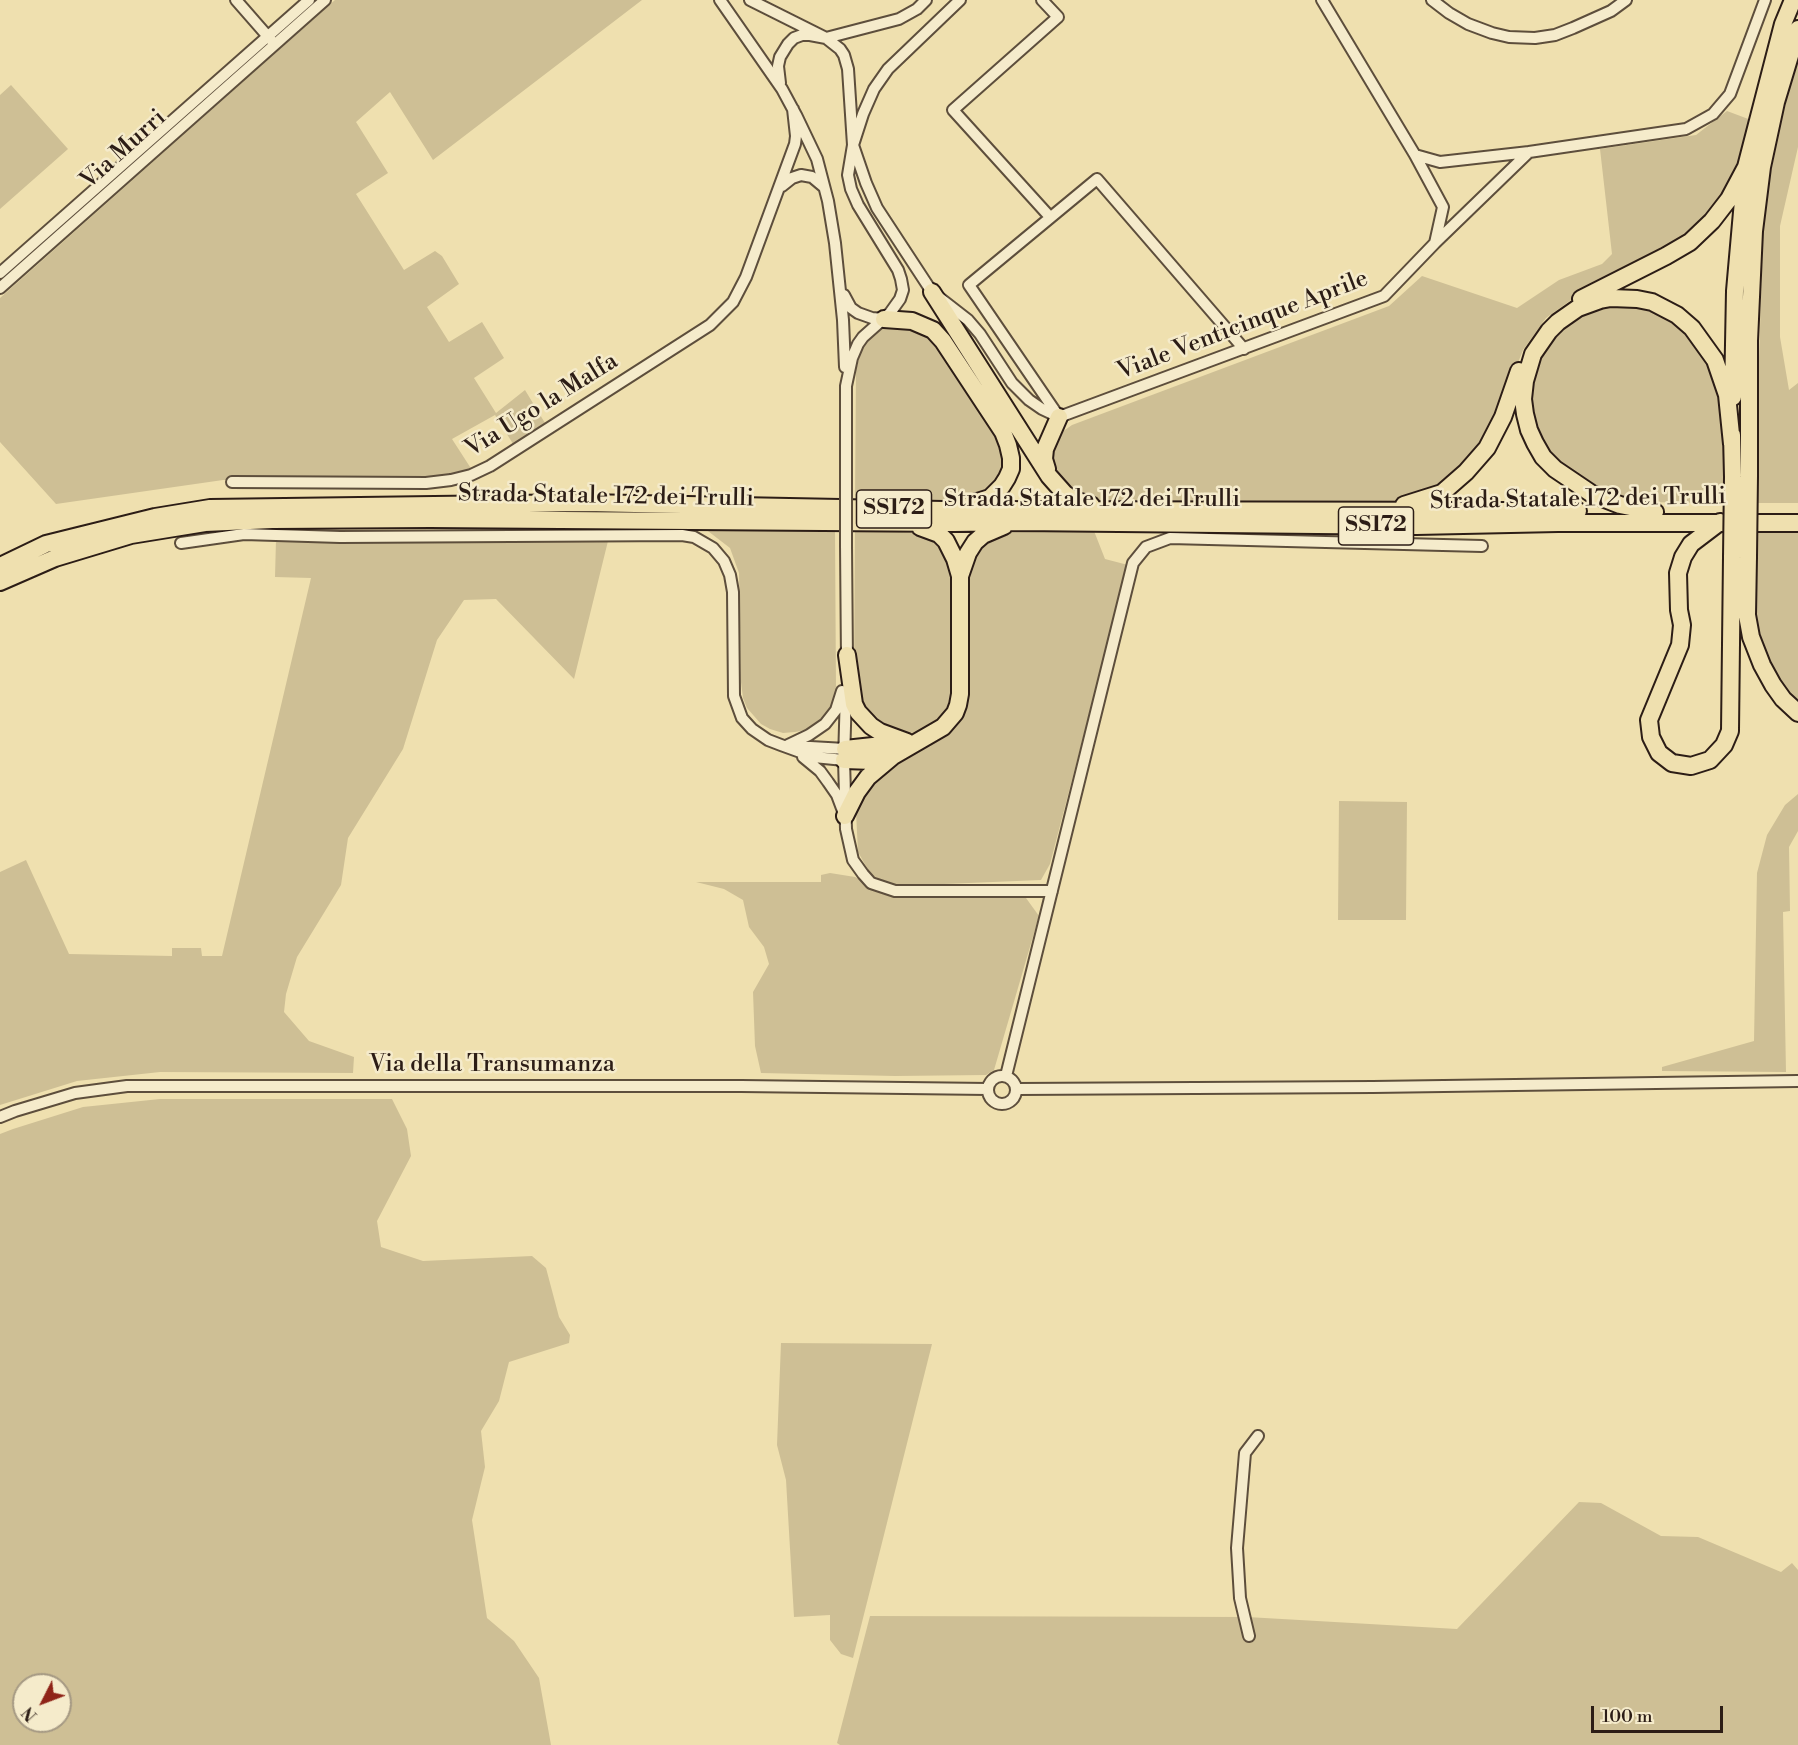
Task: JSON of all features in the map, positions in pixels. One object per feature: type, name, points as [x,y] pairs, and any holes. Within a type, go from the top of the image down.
[{"type":"highway","points":[[1732,444],[1735,291],[1746,166],[1783,24],[1792,0]]},
{"type":"highway","points":[[1721,522],[1691,544],[1683,557],[1678,573],[1679,610],[1682,625],[1680,645],[1650,720],[1651,737],[1659,753],[1672,763],[1691,766],[1710,760],[1724,745],[1730,731],[1754,231],[1762,167],[1774,113],[1798,29]]},
{"type":"highway","points":[[1384,510],[1442,493],[1466,472],[1487,448],[1503,417],[1525,352],[1544,324],[1569,305],[1690,242],[1712,221],[1729,199],[1746,166]]},
{"type":"highway","points":[[932,292],[1049,476],[1065,494],[1074,500],[1106,509]]},
{"type":"highway","points":[[1655,512],[1620,506],[1592,494],[1565,478],[1543,457],[1529,430],[1523,399],[1525,381],[1533,354],[1558,322],[1578,308],[1611,298],[1644,301],[1665,308],[1692,328],[1715,360],[1727,395],[1732,444],[1741,477]]},
{"type":"highway","points":[[884,319],[912,321],[933,330],[1003,432],[1008,445],[1011,469],[997,492],[981,502],[943,510]]},
{"type":"highway","points":[[1049,476],[1044,459],[1045,449],[1059,417]]},
{"type":"highway","name":"Strada Statale 172 dei Trulli","points":[[0,566],[46,544],[155,517],[210,508],[584,503],[943,510],[1798,512]]},
{"type":"highway","name":"Strada Statale 172 dei Trulli","points":[[0,582],[55,558],[131,535],[205,523],[272,520],[1020,522],[1416,526],[1558,523],[1798,523]]},
{"type":"highway","points":[[960,576],[968,553],[975,542],[993,530],[1020,522]]},
{"type":"highway","points":[[845,816],[857,792],[868,777],[915,741],[944,727],[958,705],[960,694],[960,576],[952,550],[939,534],[902,523]]},
{"type":"highway","points":[[1740,557],[1751,637],[1773,685],[1783,699],[1798,713]]},
{"type":"highway","points":[[846,663],[854,704],[858,712],[880,732],[915,741]]},
{"type":"highway","points":[[845,754],[915,741]]},
{"type":"highway","points":[[845,754],[873,761],[893,756]]},
{"type":"street","points":[[236,0],[271,40]]},
{"type":"street","name":"Via Murri","points":[[0,288],[271,40],[309,0]]},
{"type":"street","name":"Via Murri","points":[[0,273],[271,40],[325,0]]},
{"type":"street","points":[[720,0],[782,88],[793,109],[817,159],[832,221],[840,282],[846,386],[845,816],[853,860],[871,883],[895,891],[1052,891]]},
{"type":"street","points":[[750,0],[826,38],[840,49],[846,61],[853,145],[866,183],[878,208],[932,292],[968,320],[980,334],[1012,383],[1029,400],[1059,417]]},
{"type":"street","points":[[782,88],[778,66],[780,57],[794,38],[802,35],[826,38],[898,19],[917,9],[926,0]]},
{"type":"street","points":[[846,386],[852,358],[858,344],[872,328],[884,319],[900,299],[903,290],[898,270],[858,206],[851,189],[848,175],[853,145],[866,106],[874,89],[888,69],[960,0]]},
{"type":"street","points":[[1042,0],[1058,17],[953,110],[1050,218]]},
{"type":"street","points":[[1322,0],[1415,155],[1443,207],[1435,243]]},
{"type":"street","points":[[1432,0],[1458,18],[1491,33],[1509,37],[1535,38],[1555,35],[1574,28],[1611,11],[1626,0]]},
{"type":"street","points":[[1415,155],[1440,162],[1529,152],[1686,129],[1713,114],[1730,94],[1765,0]]},
{"type":"street","name":"Via Ugo la Malfa","points":[[232,482],[426,483],[471,476],[710,325],[733,302],[746,277],[779,192],[795,144],[793,109]]},
{"type":"street","name":"Viale Venticinque Aprile","points":[[1059,417],[1384,296],[1529,152]]},
{"type":"street","points":[[779,192],[787,181],[801,175],[816,179],[825,188]]},
{"type":"street","points":[[1059,417],[969,285],[1096,179],[1244,349]]},
{"type":"street","points":[[840,282],[843,294],[852,308],[864,316],[884,319]]},
{"type":"street","points":[[181,543],[244,534],[340,537],[682,535],[694,537],[713,548],[724,561],[730,574],[733,592],[734,696],[742,718],[752,729],[768,740],[814,757],[845,754]]},
{"type":"street","points":[[1006,1076],[1133,563],[1146,547],[1170,538],[1482,546]]},
{"type":"street","points":[[786,746],[818,730],[832,717],[840,700],[846,663]]},
{"type":"street","points":[[786,746],[809,761],[819,771],[837,795],[845,816]]},
{"type":"street","points":[[1006,1076],[1014,1080],[1017,1089],[1013,1100],[1002,1104],[992,1100],[988,1089],[994,1078],[1006,1076]]},
{"type":"street","points":[[1017,1089],[1798,1081]]},
{"type":"street","name":"Via della Transumanza","points":[[0,1117],[75,1093],[127,1086],[741,1086],[988,1089]]},
{"type":"street","points":[[1249,1636],[1240,1598],[1237,1548],[1245,1453],[1258,1436]]},
{"type":"shaded area","points":[[335,0],[642,0],[433,160],[390,92],[356,122],[388,173],[356,194],[404,270],[435,251],[442,256],[459,284],[427,307],[449,342],[482,322],[504,358],[474,378],[496,413],[525,390],[545,423],[538,432],[515,447],[495,415],[452,439],[472,470],[445,479],[223,480],[56,504],[0,442],[0,298]]},
{"type":"shaded area","points":[[1798,61],[1798,147],[1780,226],[1780,337],[1789,390],[1798,383],[1798,503],[1757,503],[1757,417],[1764,208],[1784,105]]},
{"type":"shaded area","points":[[11,85],[68,149],[0,209],[0,95]]},
{"type":"shaded area","points":[[1727,111],[1751,120],[1739,170],[1716,212],[1682,243],[1571,300],[1546,318],[1523,350],[1486,445],[1434,493],[1400,503],[1090,501],[1080,498],[1052,469],[1051,449],[1054,440],[1072,425],[1389,306],[1422,276],[1517,308],[1559,280],[1602,264],[1612,254],[1600,149],[1696,135]]},
{"type":"shaded area","points":[[1609,303],[1640,304],[1671,316],[1693,334],[1721,388],[1728,503],[1632,502],[1604,495],[1554,462],[1530,415],[1529,385],[1537,356],[1555,330],[1579,313]]},
{"type":"shaded area","points":[[895,323],[927,332],[1000,436],[1007,462],[995,488],[968,500],[855,501],[856,370],[862,348],[875,332]]},
{"type":"shaded area","points":[[704,528],[835,531],[836,691],[830,709],[824,717],[806,730],[783,733],[770,729],[761,724],[747,708],[741,682],[739,573],[730,548]]},
{"type":"shaded area","points":[[855,529],[917,533],[929,537],[945,555],[951,579],[951,700],[944,715],[924,730],[915,733],[891,732],[866,716],[854,682]]},
{"type":"shaded area","points":[[1094,531],[1105,559],[1128,565],[1050,864],[1041,880],[896,886],[871,875],[858,852],[856,812],[867,786],[896,763],[946,736],[966,711],[968,575],[970,561],[982,542],[1004,533]]},
{"type":"shaded area","points":[[1757,533],[1798,533],[1798,709],[1783,692],[1759,643],[1756,612]]},
{"type":"shaded area","points":[[276,540],[608,541],[574,679],[496,599],[464,600],[437,640],[403,749],[348,838],[341,885],[297,957],[286,994],[284,1012],[309,1041],[354,1057],[353,1073],[160,1072],[77,1081],[0,1105],[0,872],[26,860],[69,954],[172,956],[172,948],[201,948],[202,956],[222,956],[311,578],[275,577]]},
{"type":"shaded area","points":[[1798,794],[1798,831],[1789,847],[1790,911],[1783,912],[1786,1072],[1662,1071],[1662,1067],[1754,1041],[1757,873],[1767,835],[1785,805]]},
{"type":"shaded area","points":[[1339,801],[1407,802],[1406,920],[1338,920]]},
{"type":"shaded area","points":[[830,873],[855,877],[892,896],[1026,898],[1039,916],[994,1070],[986,1075],[895,1076],[761,1073],[755,1046],[753,992],[769,964],[764,947],[749,927],[743,900],[724,889],[696,882],[821,882],[821,875]]},
{"type":"shaded area","points":[[160,1099],[392,1099],[407,1129],[411,1156],[377,1221],[381,1247],[423,1261],[532,1256],[546,1268],[559,1317],[570,1335],[569,1343],[509,1362],[499,1401],[481,1431],[485,1467],[472,1520],[487,1618],[514,1641],[539,1678],[551,1745],[0,1745],[0,1134],[83,1107]]},
{"type":"shaded area","points":[[781,1343],[932,1344],[853,1658],[841,1654],[830,1640],[830,1615],[794,1617],[786,1480],[777,1445]]},
{"type":"shaded area","points":[[1579,1502],[1601,1503],[1661,1536],[1698,1537],[1781,1572],[1792,1563],[1798,1570],[1798,1745],[840,1745],[837,1743],[870,1616],[1247,1617],[1457,1629]]}]
